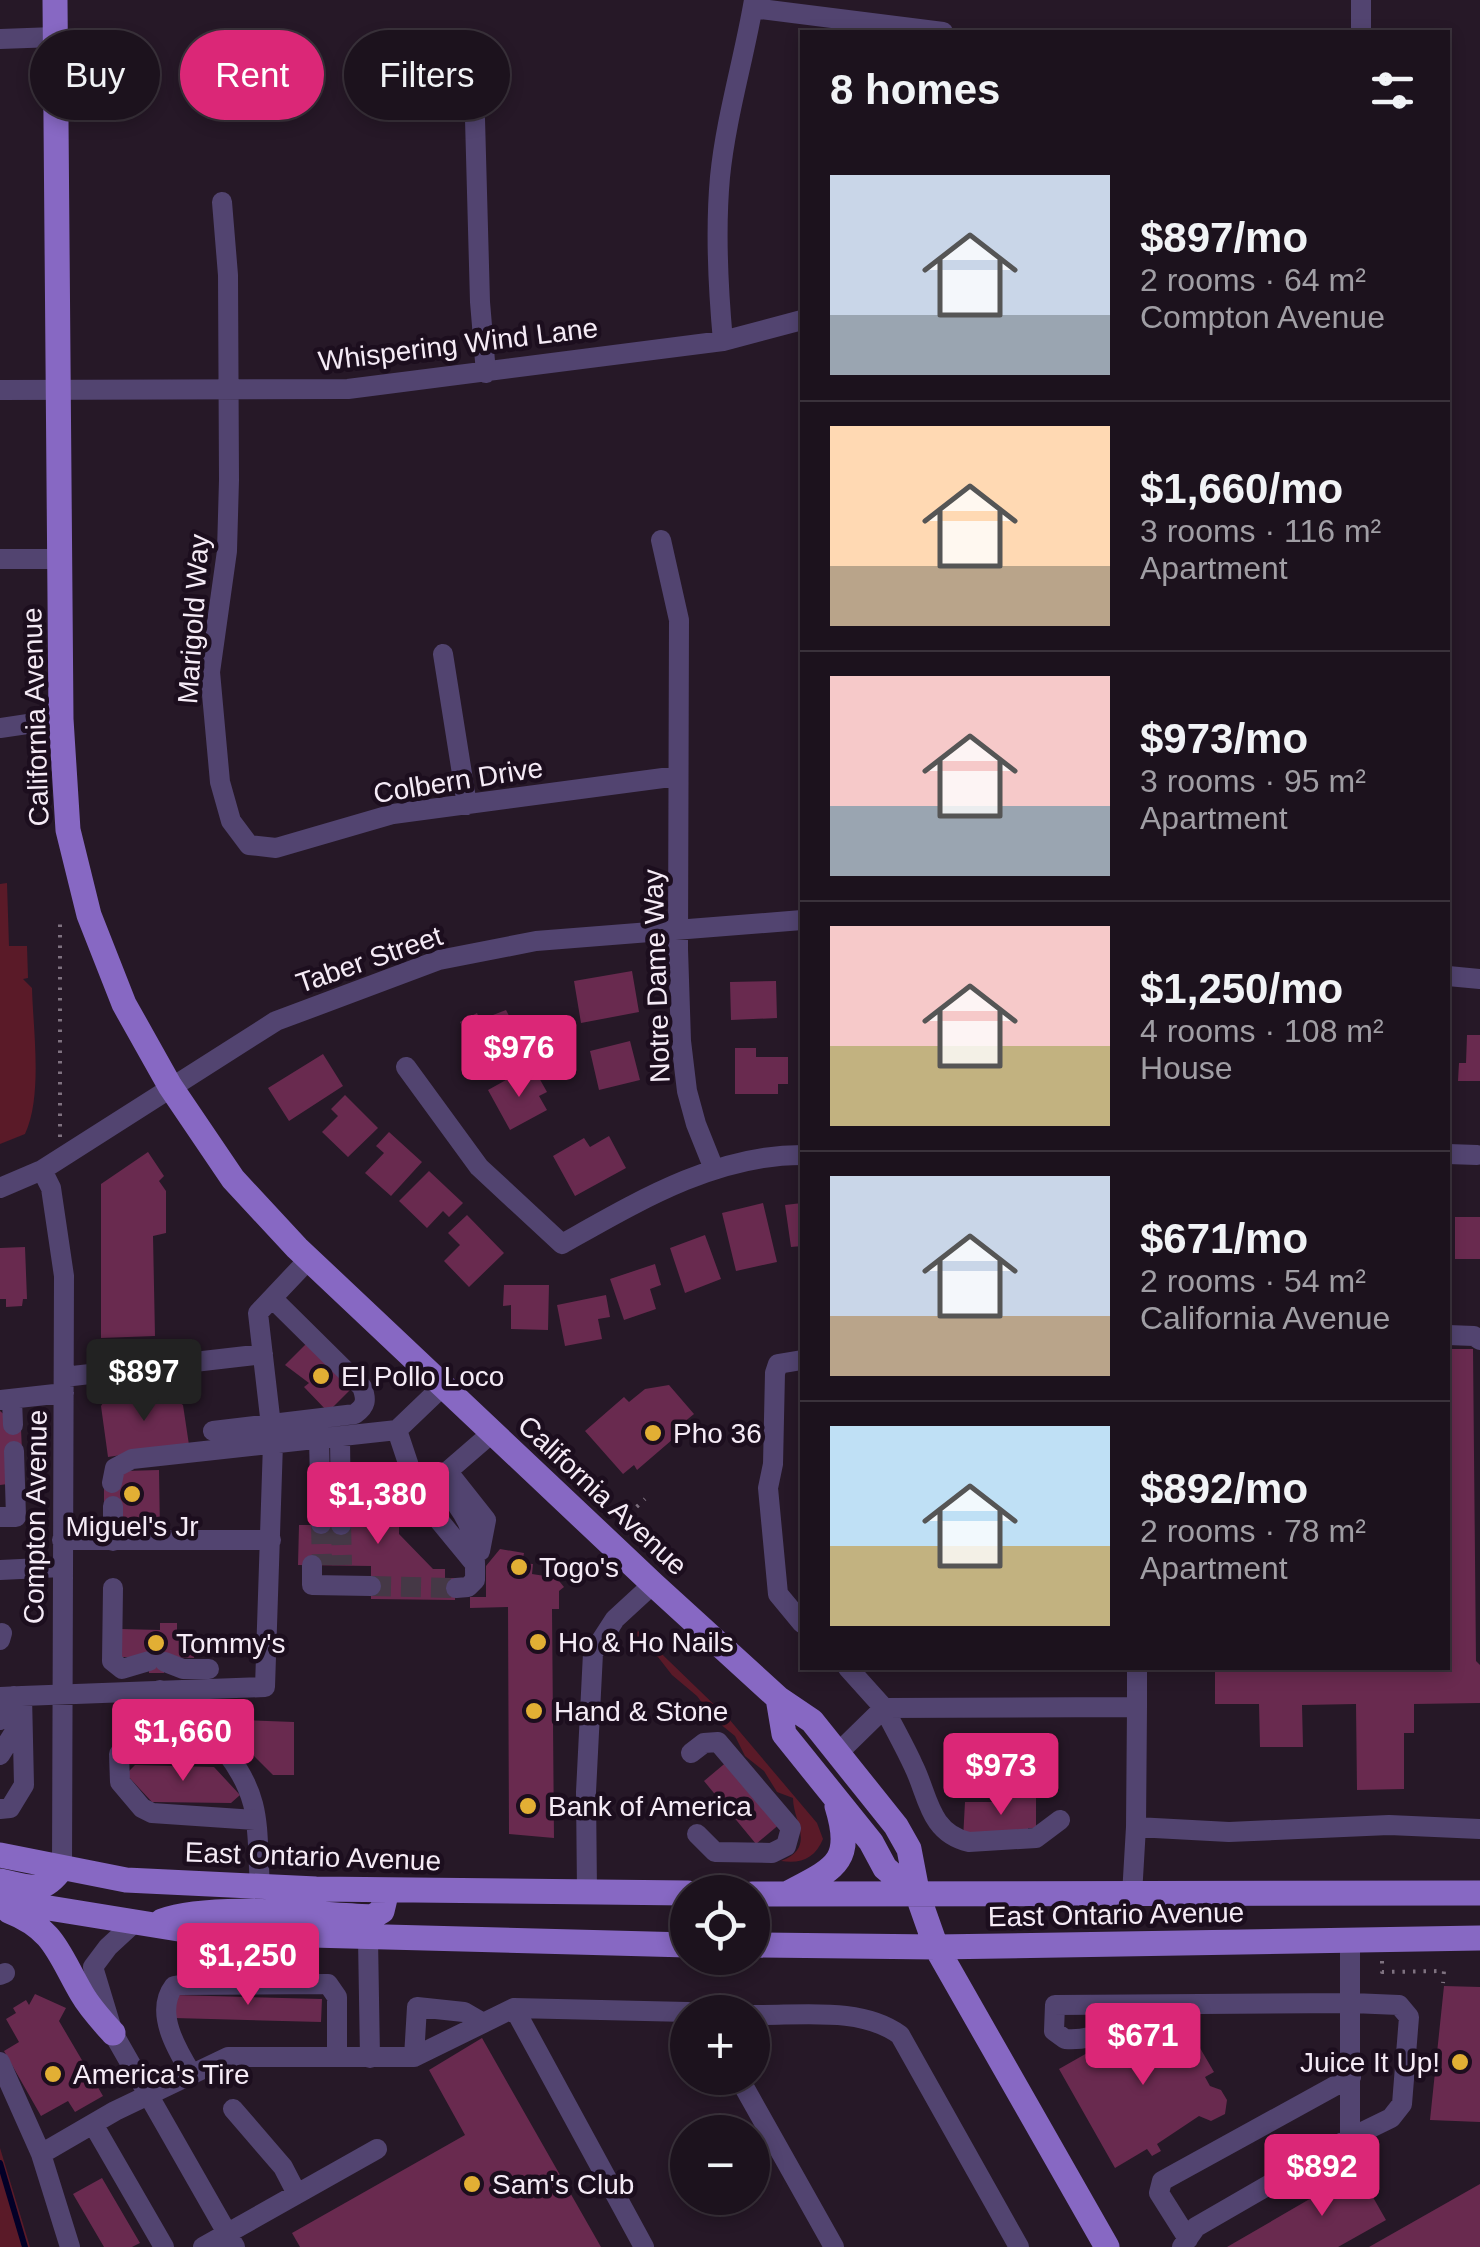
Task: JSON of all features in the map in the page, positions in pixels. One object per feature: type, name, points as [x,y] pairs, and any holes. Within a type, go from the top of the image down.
[{"type":"main road","name":"California Avenue","points":[[55,0],[56,30]]},
{"type":"main road","name":"California Avenue","points":[[56,120],[60,719],[68,830],[88,915],[124,1004],[170,1086],[232,1179],[309,1260],[653,1584],[778,1698],[812,1721],[896,1826],[909,1850],[918,1896],[936,1947],[1106,2247]]},
{"type":"main road","name":"California Avenue","points":[[778,1698],[784,1734],[871,1842],[886,1868],[918,1896]]},
{"type":"main road","points":[[786,1894],[823,1872],[843,1854],[844,1827],[834,1796]]},
{"type":"main road","name":"East Ontario Avenue","points":[[0,1855],[126,1880],[387,1890],[670,1893]]},
{"type":"main road","points":[[0,1881],[38,1888],[50,1884],[62,1868]]},
{"type":"main road","points":[[141,1924],[175,1916],[218,1913],[372,1917],[382,1911],[387,1890]]},
{"type":"main road","name":"East Ontario Avenue","points":[[770,1894],[1480,1893]]},
{"type":"main road","points":[[0,1900],[198,1932],[670,1946]]},
{"type":"main road","points":[[0,1908],[36,1922],[62,1955],[84,1998],[112,2033]]},
{"type":"main road","name":"East Ontario Avenue","points":[[770,1946],[1480,1938]]},
{"type":"street","points":[[1361,0],[1361,30]]},
{"type":"street","points":[[723,341],[717,276],[720,178],[728,120],[754,4],[930,30]]},
{"type":"street","points":[[0,40],[30,39]]},
{"type":"street","points":[[475,120],[486,373]]},
{"type":"street","name":"Marigold Way","points":[[222,202],[228,276],[227,551],[212,653],[212,710],[220,782],[232,822],[250,845]]},
{"type":"street","name":"Whispering Wind Lane","points":[[0,390],[348,389],[723,341],[800,321]]},
{"type":"street","name":"Notre Dame Way","points":[[661,540],[679,620],[681,1041],[687,1091],[703,1148],[714,1168]]},
{"type":"street","points":[[0,559],[60,558]]},
{"type":"street","points":[[443,654],[467,804]]},
{"type":"street","points":[[0,728],[60,719]]},
{"type":"street","name":"Colbern Drive","points":[[250,845],[276,848],[392,814],[678,776]]},
{"type":"street","name":"Taber Street","points":[[0,1188],[42,1170],[276,1021],[439,960],[536,941],[800,920]]},
{"type":"street","points":[[1450,976],[1480,980]]},
{"type":"street","points":[[406,1067],[479,1167],[562,1244],[653,1193],[714,1168],[800,1155]]},
{"type":"street","points":[[1450,1154],[1476,1155]]},
{"type":"street","name":"Compton Avenue","points":[[42,1170],[51,1188],[64,1276],[62,1868]]},
{"type":"street","points":[[12,1696],[266,1688],[272,1435],[258,1314],[309,1260]]},
{"type":"street","points":[[112,1483],[116,1468],[132,1459],[272,1435],[354,1414],[363,1408],[366,1398],[362,1387],[273,1298]]},
{"type":"street","points":[[1450,1335],[1480,1340]]},
{"type":"street","points":[[13,1425],[6,1400],[64,1385],[263,1354]]},
{"type":"street","points":[[800,1360],[778,1364],[775,1373],[773,1464],[768,1488],[778,1594],[800,1620]]},
{"type":"street","points":[[213,1432],[324,1438],[396,1430],[444,1385]]},
{"type":"street","points":[[396,1430],[418,1488],[476,1564]]},
{"type":"street","points":[[418,1488],[493,1432]]},
{"type":"street","points":[[324,1438],[330,1513]]},
{"type":"street","points":[[324,1438],[330,1513]]},
{"type":"street","points":[[8,1517],[14,1452]]},
{"type":"street","points":[[418,1488],[486,1520],[476,1580],[468,1587],[456,1588]]},
{"type":"street","points":[[330,1513],[368,1497]]},
{"type":"street","points":[[112,1506],[113,1540]]},
{"type":"street","points":[[62,1540],[271,1540]]},
{"type":"street","points":[[0,1570],[62,1567]]},
{"type":"street","points":[[329,1574],[371,1586]]},
{"type":"street","points":[[587,1892],[586,1792],[593,1653],[615,1619],[653,1584]]},
{"type":"street","points":[[112,1588],[112,1660],[122,1669],[157,1661],[183,1669],[209,1669]]},
{"type":"street","points":[[850,1670],[884,1708],[917,1772],[936,1792],[950,1816],[952,1834],[958,1840],[1036,1838],[1060,1820]]},
{"type":"street","points":[[1132,1895],[1137,1670]]},
{"type":"street","points":[[160,1690],[160,1753]]},
{"type":"street","points":[[0,1720],[12,1696]]},
{"type":"street","points":[[0,1809],[10,1808],[24,1785],[22,1720],[12,1696]]},
{"type":"street","points":[[838,1753],[884,1708],[1137,1708]]},
{"type":"street","points":[[0,1755],[22,1720]]},
{"type":"street","points":[[691,1753],[704,1742],[718,1742],[792,1828],[786,1846],[772,1853],[715,1852],[697,1834]]},
{"type":"street","points":[[256,1820],[152,1813],[142,1808],[120,1782],[119,1754],[226,1752],[254,1796],[256,1820],[260,1886]]},
{"type":"street","points":[[1136,1827],[1229,1832],[1389,1825],[1480,1830]]},
{"type":"street","points":[[141,1924],[108,1946],[93,1967],[112,2033],[231,2240]]},
{"type":"street","points":[[368,1938],[370,2058]]},
{"type":"street","points":[[1350,1940],[1350,2138]]},
{"type":"street","points":[[191,2073],[168,2028],[168,1995],[180,1985],[328,1984],[336,1997],[337,2057]]},
{"type":"street","points":[[1142,2006],[1098,2038],[1084,2040],[1054,2031],[1055,2005],[1352,2003],[1399,2006],[1409,2017],[1402,2104],[1391,2118],[1196,2227],[1185,2243],[1160,2193],[1162,2181],[1351,2078]]},
{"type":"street","points":[[414,2058],[417,2007],[464,2012],[483,2024]]},
{"type":"street","points":[[41,2154],[228,2057],[414,2058],[514,2008],[670,2012]]},
{"type":"street","points":[[514,2008],[644,2247]]},
{"type":"street","points":[[770,2015],[852,2017],[886,2024],[900,2035],[1020,2247]]},
{"type":"street","points":[[0,2062],[41,2154],[70,2247]]},
{"type":"street","points":[[749,2095],[834,2247]]},
{"type":"street","points":[[233,2109],[283,2167],[297,2194]]},
{"type":"street","points":[[93,2124],[164,2247]]},
{"type":"street","points":[[203,2247],[231,2240],[297,2194],[377,2150]]},
{"type":"path","points":[[60,922],[59,1134],[70,1152]]},
{"type":"path","points":[[629,1514],[645,1499]]},
{"type":"path","points":[[1382,1962],[1382,1972],[1444,1971],[1443,1983]]},
{"type":"shaded area","points":[[7,883],[9,946],[27,946],[28,978],[23,979],[32,988],[35,1082],[25,1134],[0,1144],[0,884]]},
{"type":"shaded area","points":[[638,1631],[729,1719],[817,1823],[823,1839],[812,1855],[795,1862],[781,1861],[798,1849],[801,1841],[793,1798],[777,1792],[764,1771],[745,1756],[735,1736],[714,1719],[658,1657],[638,1645]]},
{"type":"shaded area","points":[[0,2148],[30,2247],[0,2247]]},
{"type":"building","points":[[632,971],[639,1012],[581,1023],[574,981]]},
{"type":"building","points":[[776,981],[777,1018],[731,1020],[730,982]]},
{"type":"building","points":[[506,1010],[522,1041],[481,1062],[460,1022],[477,1013],[480,1020]]},
{"type":"building","points":[[1467,1035],[1480,1035],[1480,1081],[1458,1081],[1459,1063],[1466,1063]]},
{"type":"building","points":[[630,1041],[640,1080],[599,1090],[590,1051]]},
{"type":"building","points":[[735,1048],[756,1048],[756,1057],[788,1057],[788,1084],[778,1084],[778,1094],[735,1094]]},
{"type":"building","points":[[323,1054],[343,1086],[289,1121],[268,1088]]},
{"type":"building","points":[[517,1074],[523,1084],[538,1076],[547,1092],[539,1096],[547,1110],[510,1130],[488,1090]]},
{"type":"building","points":[[345,1095],[378,1128],[348,1157],[322,1132],[338,1116],[331,1109]]},
{"type":"building","points":[[389,1132],[422,1162],[391,1196],[365,1173],[384,1153],[376,1146]]},
{"type":"building","points":[[609,1136],[626,1168],[575,1196],[553,1156],[584,1138],[590,1147]]},
{"type":"building","points":[[148,1152],[164,1176],[159,1181],[166,1191],[166,1233],[153,1236],[155,1336],[101,1338],[101,1184]]},
{"type":"building","points":[[429,1171],[463,1203],[449,1217],[443,1211],[427,1228],[399,1201]]},
{"type":"building","points":[[763,1203],[777,1262],[736,1271],[722,1213]]},
{"type":"building","points":[[800,1203],[800,1246],[791,1247],[785,1205]]},
{"type":"building","points":[[467,1215],[504,1253],[469,1287],[444,1261],[460,1245],[448,1233]]},
{"type":"building","points":[[1455,1217],[1480,1217],[1480,1259],[1455,1259]]},
{"type":"building","points":[[705,1235],[721,1279],[685,1293],[670,1248]]},
{"type":"building","points":[[25,1247],[27,1299],[23,1299],[22,1306],[6,1307],[6,1299],[0,1299],[0,1248]]},
{"type":"building","points":[[655,1264],[661,1285],[650,1289],[656,1309],[624,1320],[610,1279]]},
{"type":"building","points":[[504,1285],[549,1285],[548,1330],[511,1329],[511,1305],[503,1306]]},
{"type":"building","points":[[606,1295],[610,1317],[598,1319],[602,1339],[565,1346],[557,1305]]},
{"type":"building","name":"El Pollo Loco","points":[[309,1341],[352,1388],[328,1412],[304,1387],[309,1383],[285,1365]]},
{"type":"building","points":[[1450,1349],[1473,1349],[1476,1661],[1480,1665],[1480,1703],[1414,1704],[1414,1733],[1404,1733],[1404,1789],[1357,1790],[1356,1704],[1302,1705],[1303,1747],[1260,1747],[1259,1704],[1215,1704],[1215,1670],[1450,1670]]},
{"type":"building","points":[[669,1385],[694,1414],[683,1423],[687,1427],[637,1470],[634,1465],[623,1474],[585,1431],[624,1397],[629,1402],[645,1389]]},
{"type":"building","points":[[168,1394],[183,1405],[189,1445],[108,1457],[101,1406],[105,1400]]},
{"type":"building","points":[[0,1411],[21,1429],[22,1451],[8,1484],[0,1485]]},
{"type":"building","points":[[368,1468],[400,1468],[399,1534],[433,1569],[445,1569],[445,1578],[456,1578],[455,1600],[371,1599],[371,1566],[298,1565],[299,1525],[367,1525]]},
{"type":"building","name":"Miguel's Jr","points":[[159,1470],[160,1531],[118,1532],[104,1506],[104,1483],[124,1471]]},
{"type":"building","points":[[500,1549],[524,1553],[522,1563],[533,1564],[532,1574],[545,1576],[551,1571],[564,1587],[559,1591],[559,1609],[552,1609],[554,1838],[509,1834],[508,1607],[470,1608],[470,1597],[486,1597],[486,1566]]},
{"type":"building","name":"Tommy's","points":[[160,1623],[177,1623],[177,1630],[194,1631],[194,1658],[165,1657],[164,1673],[149,1673],[149,1657],[121,1657],[121,1629],[160,1630]]},
{"type":"building","points":[[241,1720],[294,1722],[294,1775],[273,1775],[240,1742]]},
{"type":"building","points":[[729,1760],[781,1823],[756,1844],[704,1781]]},
{"type":"building","points":[[135,1765],[214,1767],[240,1795],[231,1803],[152,1802],[126,1774]]},
{"type":"building","points":[[1036,1794],[1036,1828],[1028,1828],[1028,1838],[963,1839],[965,1802],[1001,1802],[1001,1795]]},
{"type":"building","points":[[1444,1986],[1480,1987],[1480,2122],[1430,2120]]},
{"type":"building","name":"America's Tire","points":[[35,1994],[66,2008],[59,2021],[103,2096],[75,2112],[68,2101],[41,2116],[4,2051],[19,2042],[6,2019],[16,2013],[13,2008],[26,2000],[29,2005]]},
{"type":"building","points":[[175,1995],[322,1999],[321,2022],[174,2018]]},
{"type":"building","points":[[1156,2014],[1173,2018],[1183,2039],[1193,2036],[1214,2072],[1205,2077],[1227,2100],[1225,2114],[1211,2121],[1199,2116],[1157,2144],[1161,2151],[1152,2156],[1147,2149],[1115,2168],[1059,2069]]},
{"type":"building","name":"Sam's Club","points":[[482,2038],[601,2247],[300,2247],[292,2233],[465,2135],[429,2070]]},
{"type":"building","points":[[1358,2171],[1386,2220],[1338,2247],[1227,2247]]},
{"type":"building","points":[[102,2178],[140,2243],[132,2247],[104,2247],[73,2194]]},
{"type":"building","points":[[1480,2184],[1480,2247],[1369,2247]]},
{"type":"waterway","points":[[0,2163],[25,2247]]},
{"type":"tunnel","points":[[368,1483],[399,1482]]},
{"type":"tunnel","points":[[367,1510],[399,1509]]},
{"type":"tunnel","points":[[321,1524],[322,1565]]},
{"type":"tunnel","points":[[341,1525],[342,1565]]},
{"type":"tunnel","points":[[371,1586],[456,1588]]},
{"type":"place","name":"El Pollo Loco","points":[[321,1376]]},
{"type":"place","name":"Pho 36","points":[[653,1433]]},
{"type":"place","name":"Miguel's Jr","points":[[132,1494]]},
{"type":"place","name":"Togo's","points":[[519,1567]]},
{"type":"place","name":"Ho & Ho Nails","points":[[538,1642]]},
{"type":"place","name":"Tommy's","points":[[156,1643]]},
{"type":"place","name":"Hand & Stone","points":[[534,1711]]},
{"type":"place","name":"Bank of America","points":[[528,1806]]},
{"type":"place","name":"Juice It Up!","points":[[1460,2062]]},
{"type":"place","name":"America's Tire","points":[[53,2074]]},
{"type":"place","name":"Sam's Club","points":[[472,2184]]}]
